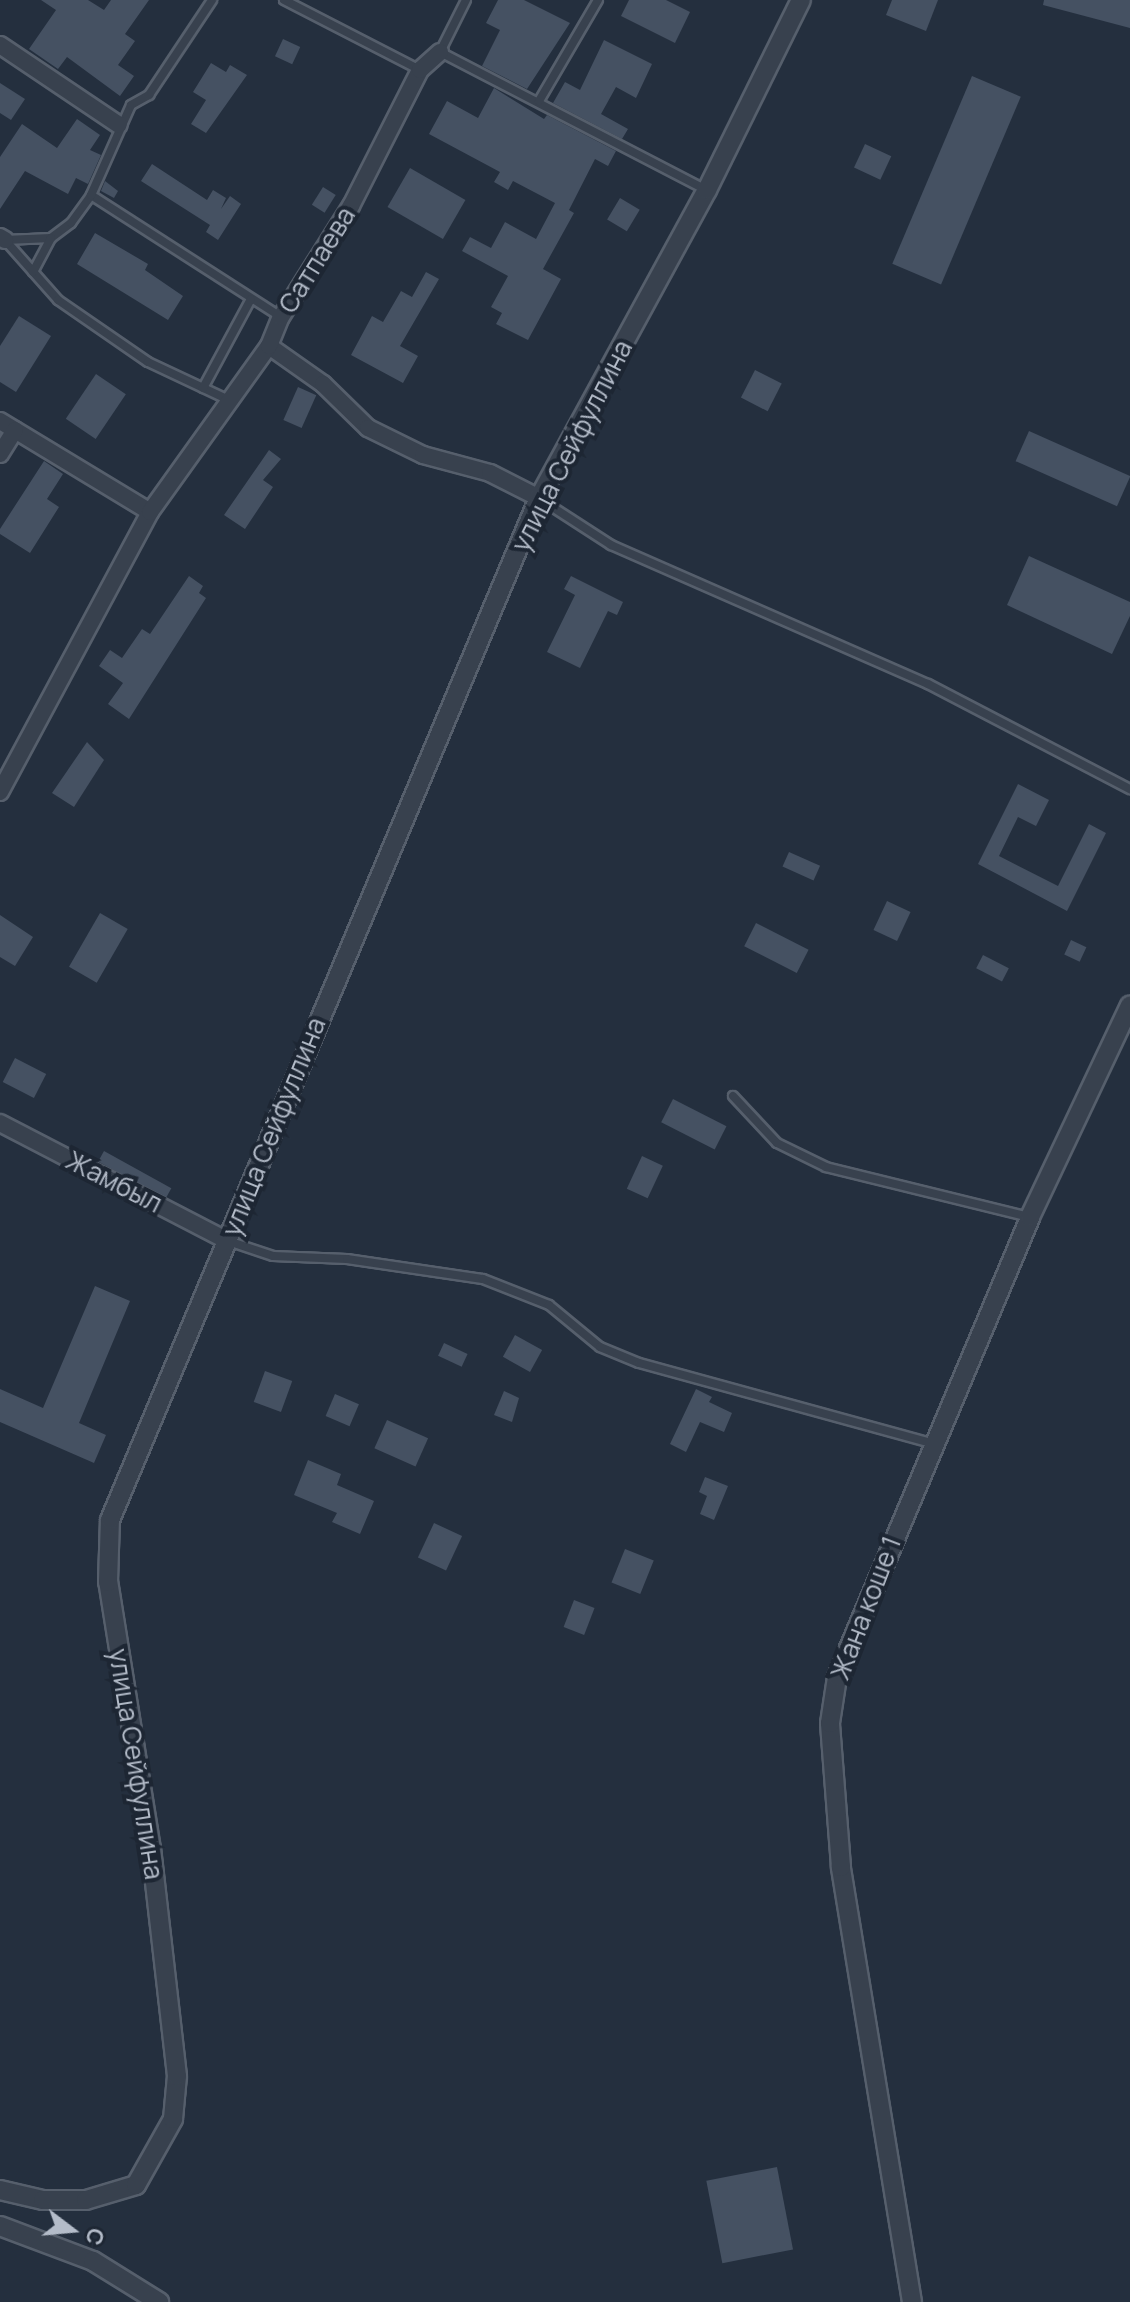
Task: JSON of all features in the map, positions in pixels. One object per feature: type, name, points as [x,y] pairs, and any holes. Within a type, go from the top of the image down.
[{"type":"street","name":"улица Сейфуллина","points":[[0,2190],[43,2200],[86,2200],[136,2185],[173,2119],[177,2076],[151,1849],[108,1582],[110,1520],[539,498],[707,190],[801,0]]},
{"type":"street","points":[[0,45],[119,125]]},
{"type":"street","name":"Сатпаева","points":[[0,792],[150,512],[269,346],[281,317],[351,206],[420,70],[440,52]]},
{"type":"street","points":[[269,346],[323,384],[368,428],[423,455],[490,473],[539,498]]},
{"type":"street","points":[[0,421],[150,512]]},
{"type":"street","points":[[0,454],[15,430]]},
{"type":"street","name":"Жана коше 1","points":[[912,2302],[841,1867],[830,1723],[837,1677],[932,1443],[1030,1217],[1130,1005]]},
{"type":"street","name":"Жамбыл","points":[[0,1123],[228,1241]]},
{"type":"street","points":[[0,2226],[93,2261],[159,2302]]},
{"type":"lane","points":[[33,272],[51,238],[71,223],[91,195],[119,125],[131,105],[149,95],[176,59],[212,0]]},
{"type":"lane","points":[[284,0],[420,70]]},
{"type":"lane","name":"Сатпаева","points":[[440,52],[466,0]]},
{"type":"lane","points":[[539,101],[598,0]]},
{"type":"lane","points":[[440,52],[707,190]]},
{"type":"lane","points":[[91,195],[281,317]]},
{"type":"lane","points":[[2,238],[51,238]]},
{"type":"lane","points":[[2,238],[58,300],[135,354],[231,401]]},
{"type":"lane","points":[[203,388],[251,299]]},
{"type":"lane","points":[[539,498],[611,545],[928,684],[1130,789]]},
{"type":"lane","points":[[733,1096],[777,1143],[826,1167],[1030,1217]]},
{"type":"lane","points":[[228,1241],[273,1256],[347,1259],[483,1279],[549,1305],[600,1347],[639,1363],[932,1443]]},
{"type":"building","points":[[41,0],[88,0],[104,10],[111,0],[149,0],[125,34],[135,41],[118,65],[134,76],[120,96],[67,57],[58,69],[29,49],[56,10]]},
{"type":"building","points":[[498,0],[524,0],[570,23],[527,89],[482,66],[500,30],[486,23]]},
{"type":"building","points":[[629,0],[666,0],[690,12],[675,43],[621,16]]},
{"type":"building","points":[[892,0],[938,0],[926,31],[886,15]]},
{"type":"building","points":[[1044,0],[1130,0],[1130,28],[1043,5]]},
{"type":"building","points":[[283,39],[300,47],[292,64],[275,56]]},
{"type":"building","points":[[604,40],[652,64],[636,98],[616,87],[601,114],[628,129],[622,139],[553,103],[565,82],[580,90]]},
{"type":"building","points":[[211,63],[226,72],[230,65],[247,75],[206,133],[191,124],[206,100],[193,92]]},
{"type":"building","points":[[972,76],[1021,97],[941,284],[892,264]]},
{"type":"building","points":[[0,83],[25,99],[11,120],[0,113]]},
{"type":"building","points":[[494,88],[544,119],[547,115],[616,151],[608,166],[595,159],[569,210],[574,213],[543,269],[561,279],[528,340],[496,324],[502,313],[491,307],[508,276],[462,251],[470,237],[491,248],[505,222],[536,239],[555,203],[513,181],[508,190],[494,182],[500,172],[429,134],[447,101],[478,118]]},
{"type":"building","points":[[77,119],[100,135],[90,150],[101,155],[88,184],[76,178],[68,194],[25,171],[0,209],[0,157],[22,124],[57,148]]},
{"type":"building","points":[[865,144],[891,156],[880,180],[854,168]]},
{"type":"building","points":[[152,164],[207,200],[213,190],[226,198],[221,209],[230,196],[241,204],[218,240],[206,232],[210,225],[141,181]]},
{"type":"building","points":[[410,168],[465,200],[443,239],[388,207]]},
{"type":"building","points":[[105,181],[118,191],[114,198],[101,191]]},
{"type":"building","points":[[323,187],[336,195],[325,213],[312,205]]},
{"type":"building","points":[[620,198],[640,210],[627,231],[607,219]]},
{"type":"building","points":[[95,233],[148,264],[145,270],[183,296],[168,320],[77,264]]},
{"type":"building","points":[[426,272],[439,279],[400,346],[418,356],[403,383],[351,355],[372,316],[383,322],[401,291],[412,297]]},
{"type":"building","points":[[19,316],[51,336],[16,392],[0,382],[0,346]]},
{"type":"building","points":[[755,370],[782,384],[768,411],[741,398]]},
{"type":"building","points":[[96,374],[126,394],[96,439],[66,419]]},
{"type":"building","points":[[298,387],[316,395],[302,428],[283,420]]},
{"type":"building","points":[[1029,431],[1130,476],[1117,506],[1016,461]]},
{"type":"building","points":[[269,450],[281,459],[263,480],[273,487],[245,529],[224,515]]},
{"type":"building","points":[[44,461],[63,474],[47,499],[59,507],[30,553],[0,534],[0,529]]},
{"type":"building","points":[[1029,556],[1130,602],[1130,616],[1112,654],[1007,605]]},
{"type":"building","points":[[189,576],[203,586],[199,593],[206,598],[129,719],[108,704],[123,683],[99,666],[110,650],[122,658],[142,629],[150,634]]},
{"type":"building","points":[[571,576],[623,602],[617,615],[608,611],[580,668],[547,652],[575,595],[564,589]]},
{"type":"building","points":[[87,742],[104,760],[74,807],[52,793]]},
{"type":"building","points":[[1018,784],[1049,800],[1036,826],[1018,817],[999,856],[1058,886],[1089,824],[1106,833],[1067,911],[978,864]]},
{"type":"building","points":[[789,852],[820,866],[814,880],[782,867]]},
{"type":"building","points":[[887,901],[911,912],[897,941],[873,930]]},
{"type":"building","points":[[100,913],[128,929],[97,983],[69,967]]},
{"type":"building","points":[[0,915],[33,937],[15,966],[0,957]]},
{"type":"building","points":[[756,923],[809,950],[797,973],[744,946]]},
{"type":"building","points":[[1071,940],[1086,947],[1080,962],[1064,955]]},
{"type":"building","points":[[983,955],[1009,968],[1002,982],[976,968]]},
{"type":"building","points":[[15,1058],[46,1074],[34,1098],[3,1082]]},
{"type":"building","points":[[673,1099],[726,1126],[715,1149],[661,1122]]},
{"type":"building","points":[[104,1151],[171,1188],[166,1199],[98,1161]]},
{"type":"building","points":[[642,1156],[663,1166],[648,1198],[627,1189]]},
{"type":"building","points":[[95,1286],[130,1301],[79,1423],[106,1435],[94,1463],[0,1422],[0,1389],[43,1408]]},
{"type":"building","points":[[515,1335],[542,1350],[530,1372],[503,1357]]},
{"type":"building","points":[[444,1343],[468,1354],[462,1367],[438,1356]]},
{"type":"building","points":[[265,1371],[292,1381],[281,1412],[254,1402]]},
{"type":"building","points":[[696,1389],[712,1397],[709,1402],[732,1413],[724,1432],[700,1422],[686,1452],[670,1444]]},
{"type":"building","points":[[504,1391],[519,1398],[512,1422],[494,1415]]},
{"type":"building","points":[[335,1394],[359,1404],[350,1426],[326,1416]]},
{"type":"building","points":[[387,1420],[428,1438],[416,1467],[374,1448]]},
{"type":"building","points":[[308,1460],[341,1474],[337,1485],[374,1501],[360,1534],[332,1522],[337,1513],[294,1495]]},
{"type":"building","points":[[705,1477],[728,1486],[714,1520],[700,1514],[707,1496],[699,1492]]},
{"type":"building","points":[[434,1523],[462,1536],[446,1571],[418,1557]]},
{"type":"building","points":[[625,1549],[654,1561],[640,1594],[612,1582]]},
{"type":"building","points":[[574,1600],[595,1608],[584,1635],[564,1627]]},
{"type":"building","points":[[777,2167],[793,2249],[722,2263],[706,2181]]}]
